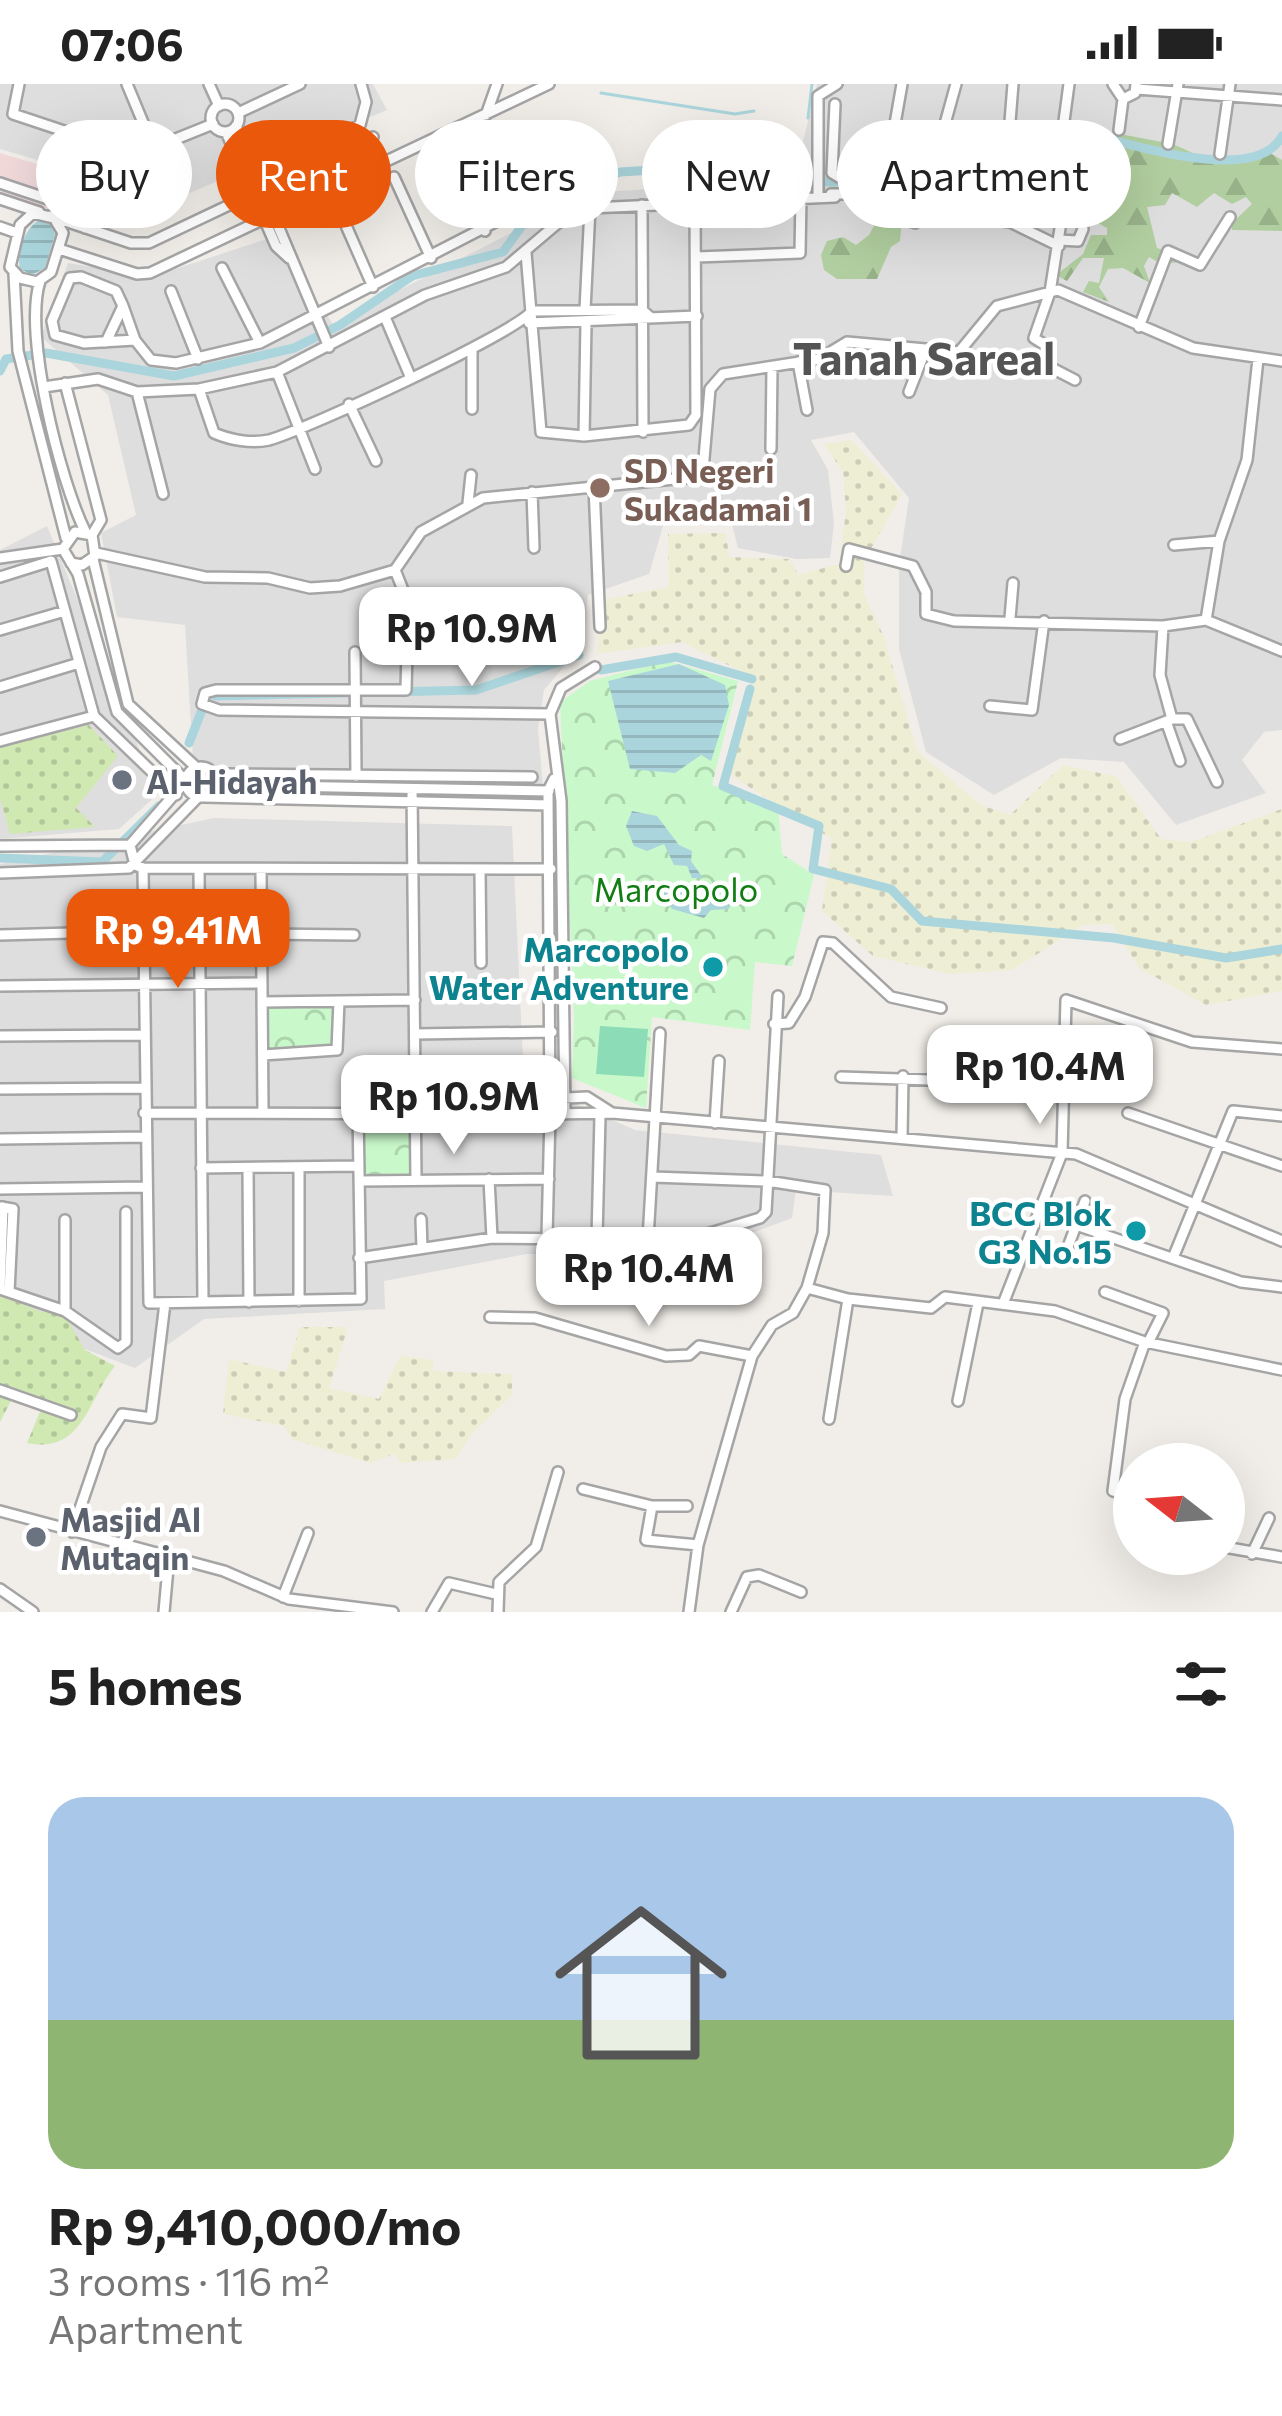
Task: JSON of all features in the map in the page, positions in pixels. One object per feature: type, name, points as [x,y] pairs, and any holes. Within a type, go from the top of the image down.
[{"type":"street","points":[[14,114],[19,84]]},
{"type":"street","points":[[128,84],[142,120]]},
{"type":"street","points":[[209,84],[219,106],[213,124]]},
{"type":"street","points":[[361,120],[366,102],[362,84]]},
{"type":"street","points":[[486,116],[497,84]]},
{"type":"street","points":[[391,160],[549,84]]},
{"type":"street","points":[[817,194],[818,96],[837,84]]},
{"type":"street","points":[[896,120],[902,84]]},
{"type":"street","points":[[946,120],[956,84]]},
{"type":"street","points":[[1011,120],[1013,84]]},
{"type":"street","points":[[1064,120],[1069,84]]},
{"type":"street","points":[[1098,84],[1113,85],[1123,99]]},
{"type":"street","points":[[235,120],[238,113],[292,86]]},
{"type":"street","points":[[1120,120],[1123,99],[1137,87],[1229,89],[1282,100]]},
{"type":"street","points":[[1168,144],[1178,88]]},
{"type":"street","points":[[1220,154],[1229,89]]},
{"type":"street","points":[[835,104],[837,179]]},
{"type":"street","points":[[219,106],[232,106],[238,113]]},
{"type":"street","points":[[0,111],[36,121]]},
{"type":"street","points":[[192,133],[216,125]]},
{"type":"street","points":[[394,177],[431,259]]},
{"type":"street","points":[[0,183],[36,196]]},
{"type":"street","points":[[18,205],[24,192]]},
{"type":"street","points":[[813,194],[867,194],[877,210],[915,223],[925,212],[1010,221],[1059,243],[1078,241],[1084,230]]},
{"type":"street","points":[[817,194],[835,197]]},
{"type":"street","points":[[0,199],[36,211]]},
{"type":"street","points":[[618,206],[642,205]]},
{"type":"street","points":[[36,215],[27,215],[17,233],[10,262],[19,356],[64,544],[118,712],[201,797],[548,805]]},
{"type":"street","points":[[1139,328],[1168,251],[1200,265],[1230,217]]},
{"type":"street","points":[[0,227],[17,233]]},
{"type":"street","points":[[61,228],[51,272],[40,281],[33,301],[35,353],[89,533],[128,704],[197,768],[221,776],[227,785],[561,791]]},
{"type":"street","points":[[85,228],[140,244],[177,228]]},
{"type":"street","points":[[59,249],[143,274],[243,228]]},
{"type":"street","points":[[267,228],[276,246],[290,258]]},
{"type":"street","points":[[282,228],[328,344]]},
{"type":"street","points":[[347,228],[373,286]]},
{"type":"street","points":[[135,340],[67,341],[52,331],[66,282],[81,277],[109,285],[145,355],[160,362],[198,359],[260,343],[315,319],[490,228]]},
{"type":"street","points":[[44,387],[98,379],[137,392],[199,389],[277,372],[425,295],[506,267],[553,228]]},
{"type":"street","points":[[585,310],[589,228]]},
{"type":"street","points":[[643,228],[643,432]]},
{"type":"street","points":[[526,253],[537,427],[545,434],[584,436],[643,432],[693,422],[696,228]]},
{"type":"street","points":[[697,257],[800,253],[800,228]]},
{"type":"street","points":[[1060,228],[1050,292],[1035,339],[1045,345],[1046,365],[1075,380]]},
{"type":"street","points":[[222,268],[260,343]]},
{"type":"street","points":[[14,274],[40,281]]},
{"type":"street","points":[[171,291],[198,359]]},
{"type":"street","points":[[71,563],[94,556],[146,568],[268,578],[310,588],[340,586],[395,571],[416,536],[468,503],[700,473],[713,381],[723,374],[824,357],[847,342],[926,351],[965,350],[997,306],[1050,292],[1072,294],[1139,328],[1193,348],[1282,361]]},
{"type":"street","points":[[106,342],[123,306]]},
{"type":"street","points":[[199,389],[211,429],[219,436],[263,441],[530,319],[585,310],[697,316]]},
{"type":"street","points":[[530,319],[586,324],[645,316]]},
{"type":"street","points":[[385,317],[410,376]]},
{"type":"street","points":[[584,436],[586,324]]},
{"type":"street","points":[[472,349],[472,409]]},
{"type":"street","points":[[909,392],[926,351]]},
{"type":"street","points":[[1207,620],[1219,541],[1247,460],[1258,359]]},
{"type":"street","points":[[798,362],[807,410]]},
{"type":"street","points":[[771,449],[772,367]]},
{"type":"street","points":[[277,372],[315,469]]},
{"type":"street","points":[[0,558],[64,544],[89,533],[101,520],[64,383]]},
{"type":"street","points":[[137,392],[163,494]]},
{"type":"street","points":[[349,404],[376,461]]},
{"type":"street","points":[[468,503],[471,475]]},
{"type":"street","points":[[594,486],[600,627]]},
{"type":"street","points":[[535,492],[536,547]]},
{"type":"street","points":[[1174,545],[1219,541]]},
{"type":"street","points":[[846,566],[849,549],[877,553],[915,568],[918,585],[926,592],[926,614],[954,621],[1010,618],[1163,626],[1207,620],[1282,651]]},
{"type":"street","points":[[0,577],[51,561],[94,716],[176,795]]},
{"type":"street","points":[[395,571],[406,600],[439,602]]},
{"type":"street","points":[[1010,618],[1013,583]]},
{"type":"street","points":[[0,630],[65,611]]},
{"type":"street","points":[[990,706],[1032,710],[1044,621]]},
{"type":"street","points":[[1163,626],[1160,675],[1180,761]]},
{"type":"street","points":[[407,651],[409,688],[355,698],[213,710],[202,698],[216,690],[355,698],[550,714]]},
{"type":"street","points":[[355,652],[356,788]]},
{"type":"street","points":[[0,687],[79,663]]},
{"type":"street","points":[[566,1112],[561,791],[554,778],[550,714],[561,688],[596,667]]},
{"type":"street","points":[[0,741],[94,716]]},
{"type":"street","points":[[1120,739],[1169,720],[1187,719],[1205,747],[1217,782]]},
{"type":"street","points":[[0,846],[122,846],[197,768]]},
{"type":"street","points":[[221,776],[532,777]]},
{"type":"street","points":[[139,866],[201,797],[214,790],[221,776]]},
{"type":"street","points":[[547,1237],[548,791],[554,778]]},
{"type":"street","points":[[412,789],[416,1180]]},
{"type":"street","points":[[122,846],[139,866],[149,1303],[359,1300],[358,1110]]},
{"type":"street","points":[[0,873],[116,872],[139,866],[199,870],[562,868]]},
{"type":"street","points":[[199,870],[202,1302]]},
{"type":"street","points":[[261,870],[263,1111]]},
{"type":"street","points":[[480,870],[481,964]]},
{"type":"street","points":[[0,935],[141,931]]},
{"type":"street","points":[[262,934],[354,935]]},
{"type":"street","points":[[774,1024],[789,1023],[805,997],[823,942],[857,962],[872,983],[891,997],[941,1008]]},
{"type":"street","points":[[0,986],[262,982]]},
{"type":"street","points":[[359,1258],[492,1238],[704,1237],[760,1218],[767,1181],[778,996]]},
{"type":"street","points":[[262,1002],[415,1000]]},
{"type":"street","points":[[1003,1304],[1062,1153],[1066,1000],[1192,1042],[1282,1049]]},
{"type":"street","points":[[263,1055],[337,1050],[339,1001]]},
{"type":"street","points":[[415,1034],[563,1032]]},
{"type":"street","points":[[648,1239],[660,1033]]},
{"type":"street","points":[[0,1036],[143,1035]]},
{"type":"street","points":[[715,1123],[719,1061]]},
{"type":"street","points":[[902,1138],[903,1076]]},
{"type":"street","points":[[1062,1076],[1117,1082]]},
{"type":"street","points":[[841,1077],[1018,1084]]},
{"type":"street","points":[[0,1090],[144,1088]]},
{"type":"street","points":[[144,1113],[402,1111],[586,1096],[612,1112],[1091,1158],[1282,1241]]},
{"type":"street","points":[[1173,1258],[1235,1109],[1282,1116]]},
{"type":"street","points":[[416,1110],[600,1116],[612,1112]]},
{"type":"street","points":[[1128,1113],[1282,1166]]},
{"type":"street","points":[[597,1238],[600,1116]]},
{"type":"street","points":[[0,1139],[144,1137]]},
{"type":"street","points":[[202,1168],[358,1166]]},
{"type":"street","points":[[248,1168],[249,1302]]},
{"type":"street","points":[[299,1168],[299,1301]]},
{"type":"street","points":[[653,1177],[824,1188],[823,1233],[807,1288],[793,1313],[772,1325],[752,1356],[698,1545],[689,1612]]},
{"type":"street","points":[[358,1181],[549,1179]]},
{"type":"street","points":[[490,1180],[492,1238]]},
{"type":"street","points":[[0,1189],[146,1187]]},
{"type":"street","points":[[1065,1255],[1085,1201]]},
{"type":"street","points":[[1,1207],[13,1209],[4,1291],[65,1311],[113,1346],[124,1347],[126,1212]]},
{"type":"street","points":[[421,1219],[422,1248]]},
{"type":"street","points":[[65,1220],[65,1311]]},
{"type":"street","points":[[1076,1225],[1256,1286],[1282,1288]]},
{"type":"street","points":[[807,1288],[848,1299],[931,1308],[945,1298],[1055,1311],[1147,1342],[1224,1362],[1282,1370]]},
{"type":"street","points":[[1105,1292],[1163,1313],[1125,1399],[1119,1443]]},
{"type":"street","points":[[830,1419],[848,1299]]},
{"type":"street","points":[[72,1532],[100,1447],[122,1414],[151,1418],[165,1303]]},
{"type":"street","points":[[958,1401],[978,1303]]},
{"type":"street","points":[[490,1317],[535,1318],[667,1356],[689,1355],[699,1346],[752,1356]]},
{"type":"street","points":[[0,1390],[71,1415]]},
{"type":"street","points":[[498,1612],[499,1582],[536,1546],[558,1472]]},
{"type":"street","points":[[583,1489],[652,1506],[687,1506]]},
{"type":"street","points":[[652,1506],[646,1540],[698,1545]]},
{"type":"street","points":[[0,1511],[224,1571],[283,1597],[393,1612]]},
{"type":"street","points":[[1252,1555],[1269,1518]]},
{"type":"street","points":[[283,1597],[308,1533]]},
{"type":"street","points":[[1245,1553],[1282,1557]]},
{"type":"street","points":[[164,1612],[169,1557]]},
{"type":"street","points":[[731,1612],[747,1577],[759,1575],[801,1592]]},
{"type":"street","points":[[432,1612],[449,1583],[496,1594]]},
{"type":"street","points":[[0,1589],[33,1612]]},
{"type":"shaded area","points":[[0,84],[373,84],[387,110],[363,120],[216,120],[216,182],[192,192],[192,120],[36,120],[36,160],[0,149]]},
{"type":"shaded area","points":[[817,84],[1282,84],[1282,730],[1264,732],[1242,760],[1266,793],[1176,825],[1124,762],[1061,758],[994,795],[926,752],[899,649],[899,565],[909,498],[854,432],[811,440],[828,470],[834,523],[830,558],[796,559],[738,548],[730,517],[665,519],[649,574],[588,595],[583,644],[544,690],[538,729],[543,786],[223,782],[193,759],[185,625],[117,617],[101,533],[136,515],[108,395],[41,337],[68,263],[151,277],[273,237],[333,324],[521,228],[618,228],[618,191],[642,189],[642,228],[813,228],[813,120],[808,120]]},
{"type":"shaded area","points":[[0,153],[36,164],[36,208],[0,196]]},
{"type":"shaded area","points":[[47,526],[158,794],[119,829],[0,839],[0,550]]},
{"type":"shaded area","points":[[214,818],[512,826],[524,1081],[635,1130],[881,1155],[893,1196],[796,1190],[792,1218],[696,1254],[527,1254],[384,1281],[385,1309],[204,1319],[135,1368],[0,1317],[0,864]]},
{"type":"green space","points":[[1131,136],[1173,144],[1208,160],[1224,155],[1246,163],[1265,150],[1282,160],[1282,231],[1232,230],[1232,223],[1252,204],[1246,197],[1232,204],[1214,193],[1197,207],[1172,193],[1165,205],[1147,207],[1157,248],[1181,256],[1181,262],[1161,264],[1149,257],[1144,266],[1150,283],[1123,268],[1108,269],[1099,287],[1109,302],[1083,292],[1089,281],[1099,283],[1104,258],[1083,258],[1067,281],[1056,275],[1083,254],[1091,235],[1107,235],[1107,228],[1131,228]]},
{"type":"green space","points":[[873,228],[901,228],[900,241],[891,247],[877,279],[837,279],[824,270],[821,255],[827,241],[843,237],[856,245]]},
{"type":"green space","points":[[851,440],[902,494],[864,561],[864,594],[884,637],[917,751],[981,805],[1010,815],[1063,765],[1117,777],[1161,839],[1191,842],[1282,809],[1282,991],[1206,1005],[1139,968],[1112,924],[1083,925],[1012,970],[950,974],[873,956],[822,911],[832,839],[727,773],[754,678],[682,642],[597,654],[602,600],[669,587],[668,534],[726,533],[729,557],[790,559],[798,575],[839,564],[846,511],[843,472],[824,444]]},
{"type":"green space","name":"Marcopolo","points":[[667,661],[738,681],[712,785],[778,810],[782,854],[814,875],[792,966],[755,962],[750,1030],[652,1017],[646,1108],[572,1078],[574,1017],[560,702],[590,681]]},
{"type":"green space","points":[[89,725],[118,756],[76,808],[95,827],[10,834],[0,798],[0,747]]},
{"type":"green space","points":[[336,1005],[336,1048],[269,1050],[269,1007]]},
{"type":"green space","points":[[600,1026],[648,1029],[644,1077],[596,1074]]},
{"type":"green space","points":[[363,1116],[411,1116],[413,1176],[363,1178]]},
{"type":"green space","points":[[0,1295],[42,1312],[63,1312],[85,1350],[115,1366],[82,1422],[60,1441],[27,1443],[42,1407],[12,1399],[0,1422]]},
{"type":"green space","points":[[300,1327],[348,1327],[329,1388],[379,1399],[400,1356],[433,1360],[433,1371],[512,1374],[512,1395],[472,1433],[456,1459],[402,1463],[394,1454],[370,1463],[292,1439],[284,1426],[223,1414],[229,1359],[286,1372]]},
{"type":"water","points":[[34,224],[52,228],[55,234],[45,268],[32,275],[20,269],[19,256]]},
{"type":"water","points":[[679,664],[725,685],[729,705],[711,761],[701,755],[675,773],[630,769],[608,681]]},
{"type":"water","points":[[632,811],[657,816],[679,845],[692,851],[691,861],[703,878],[692,878],[687,866],[674,865],[664,844],[647,851],[634,846],[626,826]]},
{"type":"water","points":[[670,884],[691,895],[728,895],[729,909],[711,910],[704,918],[672,909],[662,894]]},
{"type":"waterway","points":[[808,118],[812,84]]},
{"type":"waterway","points":[[601,93],[735,114],[754,111]]},
{"type":"waterway","points":[[0,371],[6,359],[46,353],[174,376],[294,348],[340,325],[412,276],[503,252],[532,212],[620,172],[686,168],[740,175],[776,187],[802,181],[867,183],[895,170],[911,149],[958,137],[986,148],[1058,151],[1086,133],[1161,152],[1220,160],[1268,151],[1282,136]]},
{"type":"waterway","points":[[215,696],[476,690],[579,655]]},
{"type":"waterway","points":[[601,670],[676,657],[752,679]]},
{"type":"waterway","points":[[750,689],[723,786],[819,826],[813,869],[891,889],[922,921],[1114,938],[1226,958],[1282,949]]},
{"type":"waterway","points":[[189,743],[202,710]]},
{"type":"waterway","points":[[0,858],[102,862],[159,806]]},
{"type":"place","name":"SD Negeri Sukadamai 1","points":[[600,488]]},
{"type":"place","name":"Al-Hidayah","points":[[122,780]]},
{"type":"place","name":"Marcopolo Water Adventure","points":[[713,967]]},
{"type":"place","name":"BCC Blok G3 No.15","points":[[1136,1231]]},
{"type":"place","name":"Masjid Al Mutaqin","points":[[36,1537]]},
{"type":"district","name":"Tanah Sareal","points":[[924,356]]}]
